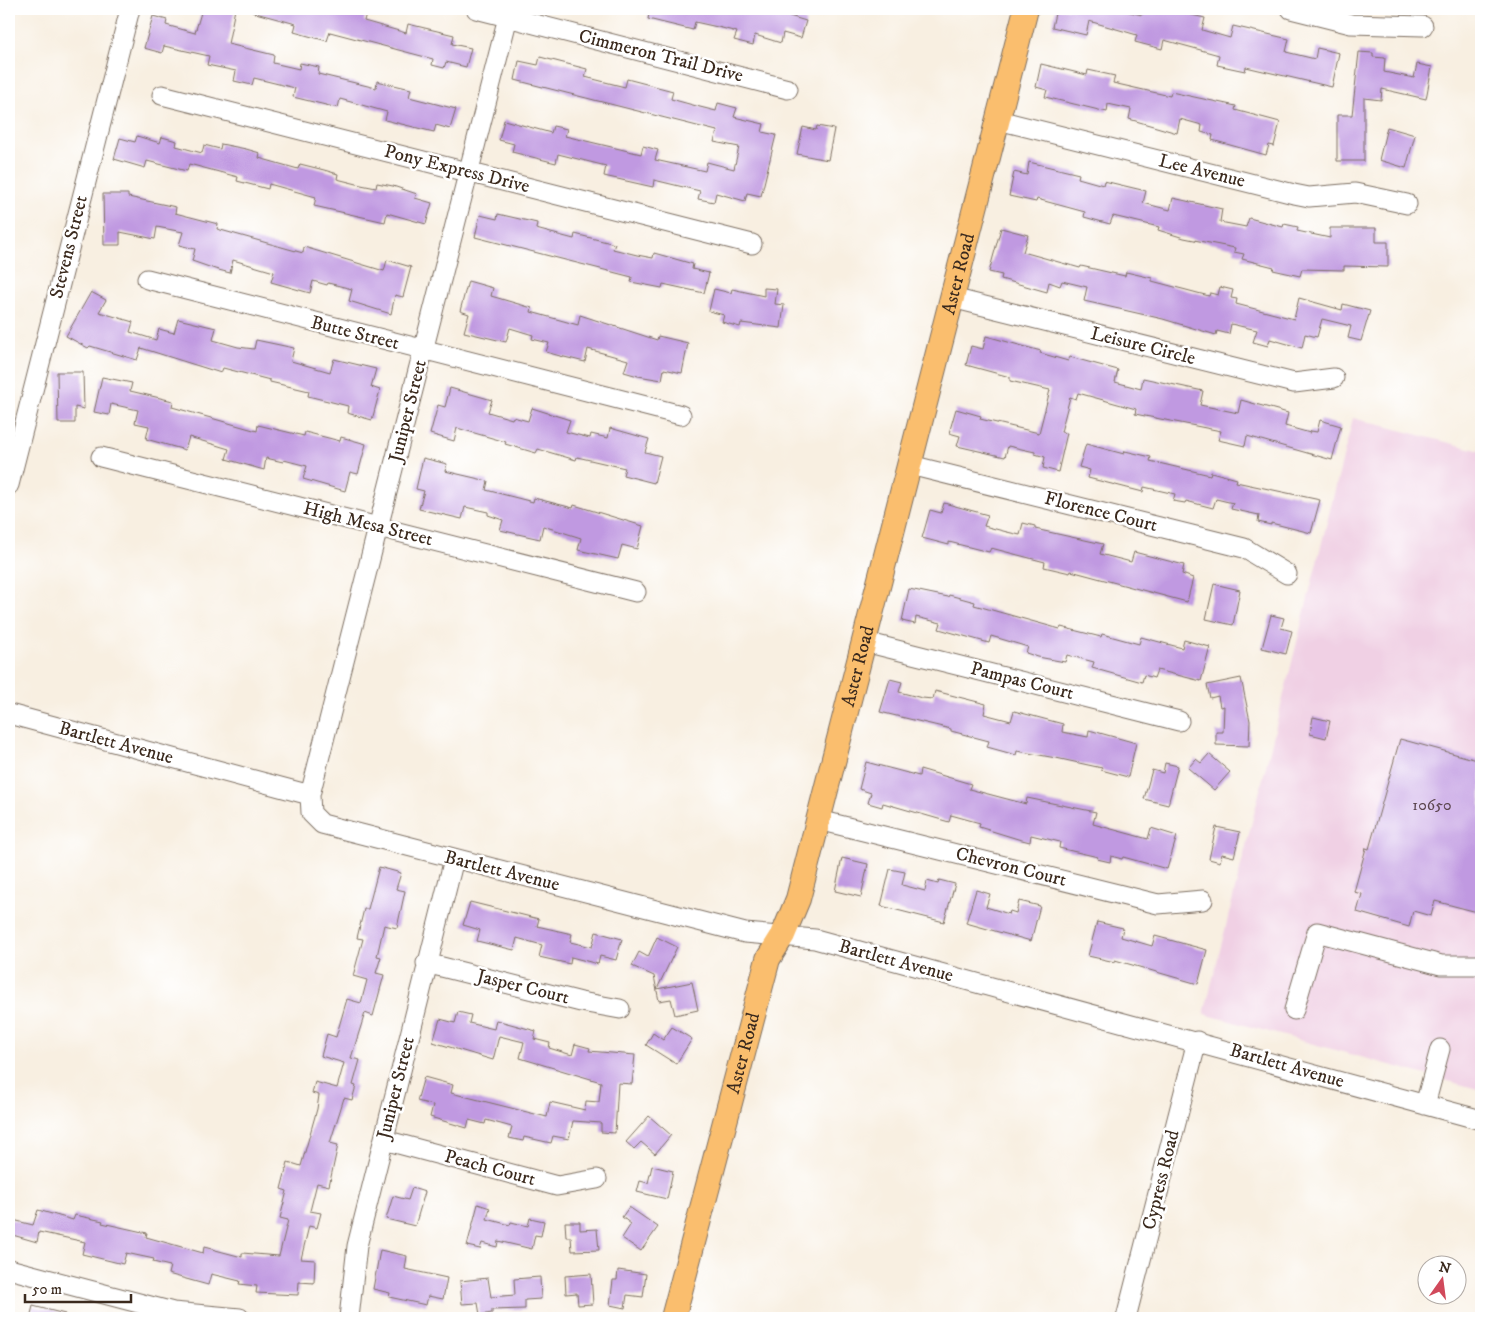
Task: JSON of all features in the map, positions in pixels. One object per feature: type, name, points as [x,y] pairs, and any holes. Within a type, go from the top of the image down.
[{"type":"main road","name":"Aster Road","points":[[673,1318],[768,959],[783,935],[798,899],[1026,9]]},
{"type":"street","name":"Stevens Street","points":[[9,485],[130,9]]},
{"type":"street","name":"Cimmeron Trail Drive","points":[[476,9],[509,13],[788,89]]},
{"type":"street","points":[[1291,9],[1351,24],[1423,26]]},
{"type":"street","name":"Juniper Street","points":[[310,804],[378,527],[509,13]]},
{"type":"street","name":"Pony Express Drive","points":[[162,95],[752,244]]},
{"type":"street","name":"Lee Avenue","points":[[998,120],[1294,194],[1309,197],[1355,193],[1407,204]]},
{"type":"street","name":"Butte Street","points":[[147,279],[681,415]]},
{"type":"street","name":"Leisure Circle","points":[[952,298],[1294,383],[1334,378]]},
{"type":"street","name":"High Mesa Street","points":[[101,457],[636,592]]},
{"type":"street","name":"Florence Court","points":[[910,465],[1244,548],[1287,574]]},
{"type":"street","name":"Pampas Court","points":[[864,642],[1179,720]]},
{"type":"street","name":"Bartlett Avenue","points":[[9,714],[310,804],[322,824],[454,860],[745,933],[815,939],[1197,1041],[1481,1120]]},
{"type":"street","name":"Chevron Court","points":[[819,820],[1158,904],[1203,900]]},
{"type":"street","name":"Juniper Street","points":[[350,1318],[356,1246],[384,1140],[426,963],[454,860]]},
{"type":"street","points":[[1294,1010],[1317,932],[1441,965],[1481,965]]},
{"type":"street","name":"Jasper Court","points":[[426,963],[581,1002],[620,1009]]},
{"type":"street","name":"Cypress Road","points":[[1126,1318],[1197,1041]]},
{"type":"street","points":[[1425,1105],[1440,1049]]},
{"type":"street","name":"Peach Court","points":[[384,1140],[558,1186],[597,1179]]},
{"type":"street","points":[[9,1269],[172,1315],[240,1318]]},
{"type":"shaded area","points":[[1353,418],[1481,451],[1481,1090],[1204,1014]]},
{"type":"building","points":[[202,9],[235,9],[228,44],[274,55],[273,63],[299,69],[300,63],[319,67],[318,74],[376,88],[377,81],[411,89],[409,97],[456,109],[450,129],[436,125],[434,132],[385,120],[387,112],[340,99],[338,108],[293,97],[295,88],[254,78],[252,85],[234,81],[236,71],[207,65],[209,56],[164,46],[162,53],[144,48],[153,16],[167,20],[166,25],[195,33]]},
{"type":"building","points":[[253,9],[349,9],[366,13],[364,21],[406,33],[408,24],[454,35],[452,44],[471,48],[466,67],[446,62],[444,68],[432,65],[433,59],[330,32],[327,41],[294,32],[296,24],[252,12]]},
{"type":"building","points":[[650,9],[723,9],[746,14],[749,9],[772,14],[773,11],[806,21],[801,38],[783,33],[781,43],[755,35],[753,45],[734,40],[737,32],[722,28],[695,22],[693,30],[648,19]]},
{"type":"building","points":[[1056,9],[1118,9],[1142,15],[1144,9],[1165,9],[1205,18],[1202,30],[1230,38],[1233,26],[1289,39],[1286,52],[1315,59],[1317,48],[1339,53],[1332,87],[1246,67],[1245,71],[1217,65],[1219,55],[1164,40],[1162,49],[1135,42],[1137,35],[1089,21],[1086,35],[1052,27]]},
{"type":"building","points":[[1359,52],[1373,53],[1373,57],[1385,58],[1384,72],[1414,78],[1417,64],[1432,67],[1426,99],[1382,89],[1381,100],[1364,98],[1364,161],[1337,161],[1337,115],[1352,115]]},
{"type":"building","points":[[540,57],[587,69],[585,77],[625,87],[627,79],[673,91],[671,99],[700,107],[716,111],[718,103],[737,108],[734,117],[764,124],[762,132],[776,135],[761,196],[747,193],[745,201],[716,193],[714,202],[698,199],[700,191],[654,180],[653,187],[604,176],[606,166],[558,154],[556,163],[512,152],[514,144],[499,140],[504,120],[551,133],[553,126],[567,129],[565,136],[641,154],[643,146],[658,150],[655,160],[705,171],[707,162],[734,169],[739,147],[714,142],[717,131],[515,80],[519,61],[538,65]]},
{"type":"building","points":[[1041,64],[1087,75],[1088,70],[1115,76],[1113,83],[1170,96],[1171,92],[1236,106],[1235,110],[1280,122],[1274,146],[1269,145],[1266,155],[1212,140],[1213,135],[1201,132],[1202,125],[1180,119],[1177,133],[1129,119],[1131,109],[1108,104],[1107,112],[1045,97],[1047,90],[1036,87]]},
{"type":"building","points":[[817,126],[834,129],[828,160],[797,154],[803,127],[816,130]]},
{"type":"building","points":[[1387,127],[1415,135],[1406,168],[1379,160]]},
{"type":"building","points":[[137,136],[160,143],[162,137],[177,141],[176,146],[202,153],[204,145],[220,149],[221,144],[246,149],[260,153],[259,158],[298,169],[300,164],[338,174],[337,179],[376,188],[377,183],[393,186],[417,194],[415,198],[432,203],[426,224],[387,213],[385,222],[314,206],[316,197],[269,184],[268,189],[237,181],[238,177],[189,164],[187,171],[147,161],[145,168],[114,159],[120,138],[135,142]]},
{"type":"building","points":[[1029,162],[1079,174],[1078,178],[1103,185],[1104,181],[1146,191],[1143,203],[1170,210],[1173,198],[1222,209],[1220,222],[1246,227],[1249,218],[1283,227],[1284,224],[1298,227],[1297,231],[1330,238],[1330,228],[1376,228],[1376,242],[1388,242],[1388,267],[1344,266],[1344,270],[1302,269],[1300,276],[1273,270],[1274,267],[1242,259],[1244,254],[1234,252],[1235,248],[1184,238],[1158,230],[1159,227],[1113,216],[1110,224],[1084,217],[1085,212],[1037,199],[1036,202],[1009,196],[1014,172],[1027,175]]},
{"type":"building","points":[[103,194],[128,194],[128,197],[176,207],[175,213],[218,224],[217,229],[303,253],[304,247],[384,271],[387,260],[411,267],[403,297],[395,295],[391,314],[349,301],[352,289],[313,281],[310,293],[271,282],[274,272],[233,260],[230,273],[215,269],[192,261],[195,249],[179,245],[183,232],[157,227],[155,239],[120,232],[120,245],[104,245]]},
{"type":"building","points":[[498,214],[537,223],[536,229],[574,239],[575,234],[615,244],[613,249],[653,258],[654,253],[693,264],[692,269],[709,273],[704,293],[663,284],[662,288],[631,282],[632,277],[475,237],[480,215],[497,219]]},
{"type":"building","points":[[1001,228],[1028,235],[1023,252],[1080,268],[1081,266],[1125,276],[1126,272],[1152,278],[1152,281],[1209,296],[1210,293],[1218,295],[1220,287],[1233,290],[1231,298],[1237,299],[1236,304],[1294,319],[1299,298],[1342,310],[1343,304],[1370,311],[1361,341],[1348,338],[1351,326],[1322,319],[1317,337],[1305,334],[1302,348],[1270,339],[1268,346],[1253,342],[1257,330],[1231,324],[1229,334],[1217,331],[1216,335],[1163,319],[1084,301],[1087,287],[1062,281],[1060,286],[1049,282],[1047,292],[1001,279],[1002,275],[989,272]]},
{"type":"building","points":[[468,281],[493,288],[491,296],[532,308],[531,312],[578,325],[580,315],[657,340],[658,336],[688,343],[682,373],[664,369],[662,380],[638,376],[624,372],[628,360],[588,349],[585,362],[560,356],[546,352],[549,343],[532,339],[533,335],[510,328],[506,342],[464,332],[469,314],[460,311]]},
{"type":"building","points":[[764,288],[777,289],[775,304],[784,305],[781,328],[741,323],[740,327],[722,322],[724,315],[709,311],[714,289],[731,293],[732,289],[764,296]]},
{"type":"building","points":[[91,292],[106,300],[99,312],[133,322],[130,332],[156,340],[159,329],[174,333],[178,319],[216,328],[213,340],[238,347],[254,349],[256,340],[294,348],[291,361],[330,372],[334,359],[376,369],[371,387],[380,390],[372,420],[347,413],[348,406],[308,396],[309,391],[223,368],[221,373],[141,348],[137,360],[90,346],[88,348],[66,336]]},
{"type":"building","points":[[986,336],[1041,351],[1040,353],[1068,361],[1070,357],[1118,370],[1115,382],[1141,389],[1143,378],[1203,391],[1200,405],[1238,413],[1241,400],[1288,413],[1285,426],[1310,433],[1311,431],[1317,432],[1320,420],[1341,426],[1332,460],[1247,436],[1245,446],[1218,440],[1221,431],[1135,414],[1136,409],[1078,393],[1076,399],[1070,397],[1063,424],[1061,432],[1067,433],[1058,472],[1043,468],[1045,457],[1035,454],[1035,452],[1008,446],[1005,457],[957,446],[960,436],[949,433],[956,409],[981,416],[980,419],[1039,433],[1050,390],[1010,381],[1010,377],[966,365],[971,346],[983,349]]},
{"type":"building","points":[[57,372],[83,372],[84,409],[75,407],[75,423],[58,423]]},
{"type":"building","points":[[102,377],[132,383],[130,391],[173,401],[172,407],[257,431],[258,425],[304,436],[305,432],[340,441],[341,437],[366,444],[358,474],[350,472],[345,491],[303,479],[307,466],[266,458],[264,470],[226,459],[229,449],[189,437],[185,450],[146,439],[149,426],[135,423],[138,410],[111,404],[109,415],[94,412]]},
{"type":"building","points":[[450,388],[492,400],[488,412],[512,419],[513,417],[528,421],[532,408],[570,420],[566,432],[590,438],[591,434],[608,438],[610,428],[649,439],[645,452],[661,456],[654,483],[623,475],[625,468],[577,457],[576,460],[538,449],[536,453],[457,428],[454,441],[430,434],[438,405],[445,407]]},
{"type":"building","points":[[1086,444],[1124,454],[1125,451],[1151,457],[1150,461],[1210,475],[1211,472],[1237,479],[1236,482],[1320,500],[1311,533],[1271,523],[1271,525],[1258,522],[1259,515],[1231,509],[1233,503],[1216,499],[1213,508],[1186,501],[1185,503],[1173,501],[1175,494],[1144,487],[1143,492],[1088,478],[1090,470],[1079,467]]},
{"type":"building","points":[[423,458],[447,464],[445,471],[488,481],[486,490],[533,502],[534,498],[573,508],[574,505],[643,526],[637,549],[622,545],[618,559],[578,550],[581,538],[543,526],[540,539],[500,530],[503,520],[488,515],[488,512],[465,507],[462,519],[419,509],[424,491],[416,489]]},
{"type":"building","points":[[944,503],[988,515],[984,526],[1007,532],[1020,535],[1023,523],[1035,526],[1035,529],[1103,544],[1100,554],[1131,562],[1134,552],[1184,565],[1182,574],[1193,578],[1187,602],[1071,571],[1070,573],[1044,567],[1045,562],[991,548],[989,552],[949,542],[949,545],[922,538],[930,510],[941,513]]},
{"type":"building","points":[[1214,584],[1240,590],[1233,625],[1206,619]]},
{"type":"building","points":[[909,589],[948,597],[949,595],[975,602],[974,605],[1060,629],[1061,627],[1101,637],[1102,634],[1139,644],[1141,637],[1182,648],[1184,640],[1210,647],[1201,681],[1157,670],[1154,678],[1144,675],[1142,682],[1092,668],[1094,662],[1067,655],[1065,662],[1038,657],[1026,653],[1028,647],[991,636],[989,643],[939,629],[941,623],[916,617],[915,624],[902,621]]},
{"type":"building","points":[[1271,615],[1284,618],[1281,628],[1292,631],[1286,654],[1262,648]]},
{"type":"building","points":[[1241,678],[1250,721],[1249,746],[1216,745],[1216,732],[1223,732],[1224,706],[1220,707],[1218,696],[1210,698],[1207,685]]},
{"type":"building","points":[[890,679],[902,682],[899,692],[922,698],[933,699],[935,691],[986,704],[984,714],[1011,721],[1014,711],[1063,724],[1062,732],[1088,737],[1089,730],[1136,743],[1128,777],[1101,770],[1102,768],[1056,758],[1017,751],[1016,755],[987,747],[989,741],[951,731],[951,729],[880,712]]},
{"type":"building","points":[[1313,717],[1330,721],[1326,738],[1310,734]]},
{"type":"building","points":[[1400,739],[1481,761],[1481,913],[1435,901],[1431,916],[1413,911],[1409,927],[1357,912],[1362,894],[1354,892],[1366,848],[1369,849]]},
{"type":"building","points":[[1209,754],[1230,772],[1214,790],[1188,768],[1196,759],[1201,763]]},
{"type":"building","points":[[866,762],[919,776],[920,769],[971,784],[969,789],[1026,804],[1027,798],[1096,812],[1093,824],[1148,839],[1151,828],[1177,836],[1167,869],[1123,857],[1122,859],[1111,856],[1110,862],[1097,859],[1098,857],[1059,848],[1060,842],[1031,835],[1030,842],[979,827],[980,823],[951,815],[949,822],[883,803],[882,807],[868,803],[871,793],[859,789]]},
{"type":"building","points":[[1165,763],[1178,766],[1168,805],[1144,799],[1152,770],[1163,773]]},
{"type":"building","points":[[1216,827],[1240,832],[1234,857],[1222,854],[1220,862],[1209,859]]},
{"type":"building","points":[[842,858],[868,864],[861,897],[835,891]]},
{"type":"building","points":[[379,867],[401,873],[396,889],[405,891],[397,928],[384,925],[377,956],[381,957],[376,973],[384,975],[373,1016],[365,1013],[351,1058],[360,1060],[353,1085],[356,1086],[352,1100],[344,1098],[330,1143],[338,1145],[329,1186],[317,1183],[310,1211],[321,1213],[317,1228],[309,1226],[301,1259],[315,1260],[314,1283],[299,1282],[298,1295],[256,1293],[257,1286],[239,1284],[240,1281],[211,1274],[208,1285],[168,1274],[170,1266],[153,1262],[154,1259],[126,1253],[123,1264],[82,1254],[85,1242],[39,1232],[37,1242],[9,1234],[9,1219],[33,1225],[38,1210],[73,1220],[75,1215],[103,1221],[102,1223],[147,1233],[146,1237],[203,1253],[204,1247],[242,1257],[242,1253],[279,1256],[288,1220],[280,1218],[287,1191],[281,1189],[288,1162],[301,1166],[317,1109],[319,1095],[312,1093],[315,1082],[337,1088],[344,1063],[321,1056],[327,1034],[336,1037],[347,999],[361,1003],[367,980],[353,976],[363,939],[357,938],[364,909],[368,909]]},
{"type":"building","points":[[890,869],[905,872],[902,885],[925,891],[927,881],[938,884],[939,880],[955,884],[944,922],[881,906]]},
{"type":"building","points":[[976,890],[990,894],[986,907],[1009,914],[1010,911],[1016,913],[1019,901],[1040,906],[1031,941],[966,923]]},
{"type":"building","points":[[470,902],[539,919],[537,926],[572,934],[570,942],[592,947],[596,932],[622,939],[616,960],[600,956],[598,964],[571,957],[570,964],[539,957],[542,945],[517,938],[514,950],[477,941],[480,930],[463,925]]},
{"type":"building","points":[[1097,922],[1123,928],[1121,937],[1152,946],[1155,936],[1207,950],[1198,984],[1115,960],[1115,962],[1088,956]]},
{"type":"building","points":[[657,937],[677,947],[657,989],[692,982],[698,1010],[675,1015],[671,999],[659,1001],[654,976],[632,966],[639,952],[648,957]]},
{"type":"building","points":[[458,1012],[471,1015],[469,1023],[494,1029],[496,1020],[536,1031],[534,1039],[550,1043],[549,1048],[572,1055],[575,1044],[590,1048],[589,1051],[635,1055],[632,1084],[618,1083],[615,1133],[601,1132],[601,1123],[573,1121],[569,1139],[553,1136],[551,1143],[524,1137],[523,1141],[509,1138],[512,1127],[486,1120],[485,1124],[469,1120],[467,1128],[430,1117],[433,1105],[417,1101],[424,1077],[453,1085],[451,1093],[547,1117],[550,1102],[585,1110],[586,1101],[599,1102],[601,1082],[520,1058],[524,1042],[499,1036],[493,1060],[433,1042],[440,1019],[455,1023]]},
{"type":"building","points":[[672,1027],[692,1039],[676,1064],[646,1045],[653,1033],[663,1040]]},
{"type":"building","points":[[649,1116],[671,1135],[655,1154],[641,1142],[634,1149],[626,1142]]},
{"type":"building","points":[[652,1166],[673,1171],[667,1199],[637,1192],[640,1181],[648,1183]]},
{"type":"building","points":[[412,1188],[425,1192],[415,1226],[386,1219],[393,1196],[408,1200]]},
{"type":"building","points":[[478,1204],[490,1208],[487,1219],[510,1225],[511,1222],[528,1226],[530,1218],[544,1221],[541,1236],[535,1235],[532,1249],[498,1241],[497,1247],[482,1243],[480,1249],[467,1246]]},
{"type":"building","points":[[629,1207],[658,1227],[641,1251],[622,1238],[631,1224],[622,1217]]},
{"type":"building","points":[[565,1222],[580,1222],[580,1230],[597,1229],[599,1250],[572,1251],[571,1237],[566,1237]]},
{"type":"building","points":[[380,1250],[407,1256],[405,1269],[447,1278],[443,1299],[428,1296],[426,1305],[389,1297],[390,1293],[373,1289]]},
{"type":"building","points":[[618,1270],[646,1274],[643,1297],[627,1295],[625,1308],[610,1305],[613,1280],[617,1280]]},
{"type":"building","points":[[591,1274],[593,1304],[578,1305],[577,1293],[566,1294],[565,1276]]},
{"type":"building","points":[[540,1277],[541,1299],[525,1300],[525,1309],[492,1310],[492,1313],[480,1315],[478,1303],[462,1304],[460,1281],[488,1278],[491,1297],[515,1295],[514,1279]]},
{"type":"building","points":[[33,1306],[65,1314],[64,1318],[30,1318]]}]
